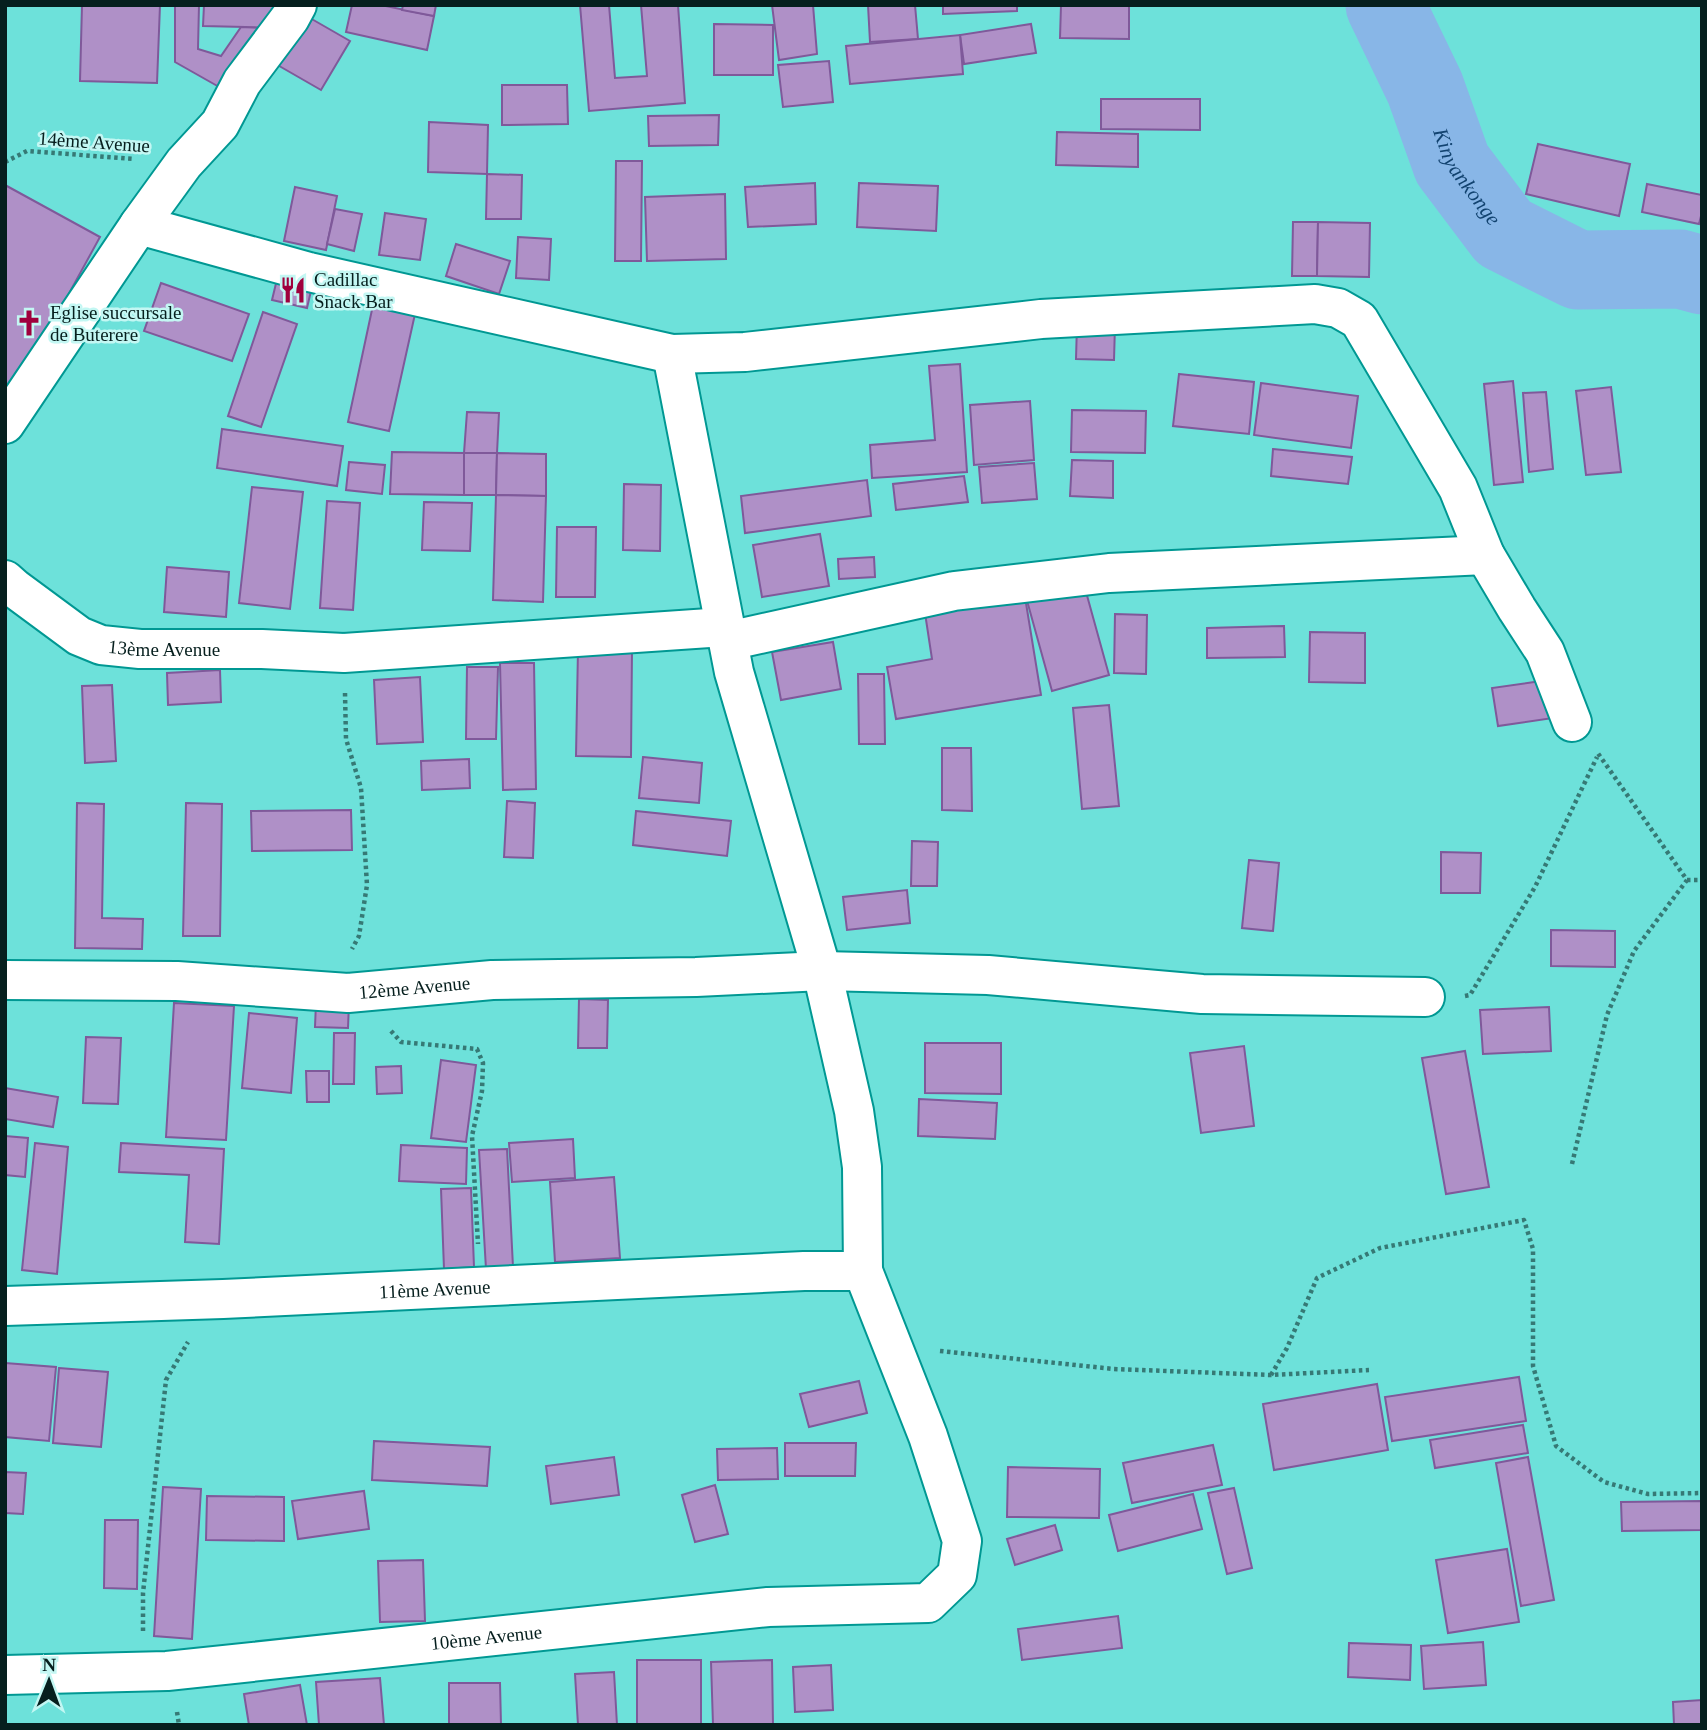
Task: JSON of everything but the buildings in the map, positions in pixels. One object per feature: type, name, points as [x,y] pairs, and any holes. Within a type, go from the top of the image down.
[{"type":"street","points":[[5,424],[139,225],[184,163],[220,124],[242,82],[297,5]]},
{"type":"street","points":[[139,225],[309,272],[672,354],[745,352],[1041,319],[1315,304],[1338,308],[1359,320],[1458,488],[1485,555],[1545,652],[1572,722]]},
{"type":"street","points":[[672,354],[734,672],[822,971],[854,1111],[862,1167],[863,1271],[886,1329]]},
{"type":"street","name":"13ème Avenue","points":[[5,580],[79,636],[101,645],[140,649],[262,649],[344,653],[726,634],[954,591],[1109,573],[1485,555]]},
{"type":"street","name":"12ème Avenue","points":[[5,980],[177,981],[348,993],[492,980],[696,977],[822,971],[988,975],[1202,994],[1425,997]]},
{"type":"street","name":"11ème Avenue","points":[[5,1306],[863,1271]]},
{"type":"street","name":"10ème Avenue","points":[[5,1675],[167,1671],[768,1607],[928,1603],[957,1575],[962,1541],[928,1436],[886,1329]]},
{"type":"path","name":"14ème Avenue","points":[[5,162],[27,151],[184,163]]},
{"type":"path","points":[[1572,722],[1598,753],[1687,880]]},
{"type":"path","points":[[1425,997],[1470,995],[1535,887],[1598,753]]},
{"type":"path","points":[[1687,880],[1702,880]]},
{"type":"path","points":[[1572,1164],[1607,1015],[1634,951],[1687,880]]},
{"type":"path","points":[[1271,1375],[1287,1348],[1318,1278],[1380,1248],[1524,1220],[1533,1249],[1533,1366],[1556,1446],[1604,1482],[1648,1494],[1702,1493]]},
{"type":"path","points":[[180,1725],[167,1671],[143,1634],[143,1593],[166,1380],[205,1312],[223,1299]]},
{"type":"path","points":[[886,1329],[944,1352],[1114,1369],[1271,1375],[1369,1370]]},
{"type":"waterway","name":"Kinyankonge","points":[[1385,5],[1425,88],[1452,164],[1504,233],[1578,270],[1680,269],[1702,275]]},
{"type":"place","name":"Cadillac Snack Bar","points":[[293,290]]},
{"type":"place","name":"Eglise succursale de Buterere","points":[[29,323]]}]
